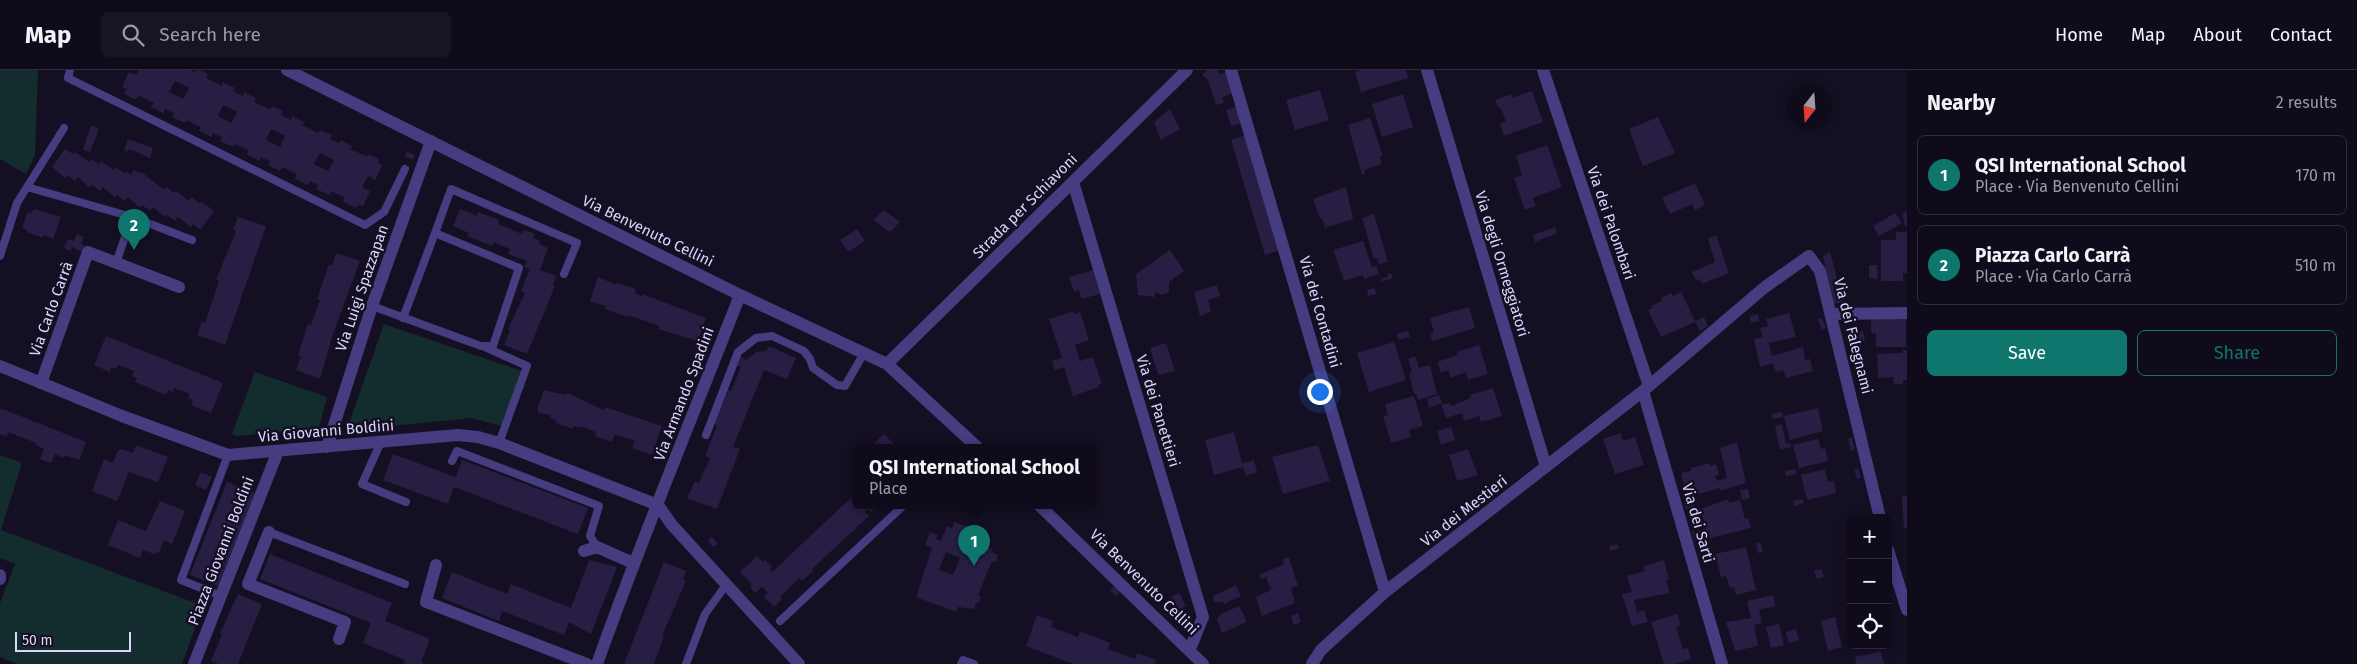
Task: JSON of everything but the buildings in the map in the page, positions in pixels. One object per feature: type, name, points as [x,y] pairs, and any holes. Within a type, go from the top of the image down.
[{"type":"street","name":"Via Benvenuto Cellini","points":[[287,70],[740,295],[887,364],[974,444]]},
{"type":"street","name":"Strada per Schiavoni","points":[[887,364],[1186,70]]},
{"type":"street","name":"Via dei Contadini","points":[[1231,70],[1385,592]]},
{"type":"street","name":"Via degli Ormeggiatori","points":[[1427,70],[1546,467]]},
{"type":"street","name":"Via dei Palombari","points":[[1543,70],[1646,388]]},
{"type":"street","name":"Via Luigi Spazzapan","points":[[327,448],[372,306],[431,141]]},
{"type":"street","name":"Via dei Panettieri","points":[[1073,182],[1203,617],[1190,649]]},
{"type":"street","name":"Via Carlo Carrà","points":[[41,383],[88,252],[179,288]]},
{"type":"street","name":"Via dei Falegnami","points":[[1646,388],[1764,287],[1809,256],[1820,271],[1879,514]]},
{"type":"street","name":"Via Armando Spadini","points":[[597,664],[633,563],[658,505],[740,295]]},
{"type":"street","points":[[1831,314],[1907,313]]},
{"type":"street","name":"Via Giovanni Boldini","points":[[0,366],[122,416],[228,456],[380,444],[458,435],[478,437],[499,443],[658,505]]},
{"type":"street","name":"Via dei Mestieri","points":[[1312,664],[1321,650],[1385,592],[1646,388]]},
{"type":"street","name":"Via dei Sarti","points":[[1646,388],[1722,664]]},
{"type":"street","name":"Piazza Giovanni Boldini","points":[[194,664],[278,451]]},
{"type":"street","points":[[658,505],[672,526],[799,664]]},
{"type":"street","name":"Via Benvenuto Cellini","points":[[1043,509],[1204,664]]},
{"type":"street","points":[[269,532],[248,584],[345,622],[339,639]]},
{"type":"street","points":[[584,550],[596,547],[633,563]]},
{"type":"street","points":[[1891,559],[1907,610]]},
{"type":"street","points":[[436,565],[426,602],[587,664]]},
{"type":"lane","points":[[70,70],[68,78],[365,224],[384,212],[405,170]]},
{"type":"lane","points":[[0,256],[17,202],[64,128]]},
{"type":"lane","points":[[27,187],[132,217],[192,240]]},
{"type":"lane","points":[[403,318],[450,189],[577,243],[564,274]]},
{"type":"lane","points":[[116,263],[132,217]]},
{"type":"lane","points":[[435,233],[519,268],[493,346],[482,346]]},
{"type":"lane","points":[[372,306],[482,346],[527,366],[499,443]]},
{"type":"lane","points":[[706,435],[738,352],[756,338],[772,336],[804,351],[810,359],[812,368],[837,385],[845,386],[864,354]]},
{"type":"lane","points":[[380,444],[362,484],[406,502]]},
{"type":"lane","points":[[452,460],[457,451],[599,506],[590,536],[596,547]]},
{"type":"lane","points":[[220,596],[181,580],[228,456]]},
{"type":"lane","points":[[780,621],[900,509]]},
{"type":"lane","points":[[269,532],[404,584]]},
{"type":"lane","points":[[686,664],[705,614],[726,585]]},
{"type":"lane","points":[[961,664],[962,660],[974,664]]},
{"type":"green space","points":[[0,70],[38,70],[35,155],[26,174],[0,159]]},
{"type":"green space","points":[[384,324],[522,371],[502,426],[471,418],[347,429]]},
{"type":"green space","points":[[255,372],[327,397],[319,428],[237,436],[232,434]]},
{"type":"green space","points":[[0,455],[22,463],[1,530],[203,606],[182,664],[17,664],[0,657],[0,603],[15,564],[0,558]]},
{"type":"place","name":"Piazza Carlo Carrà","points":[[134,250]]},
{"type":"place","name":"QSI International School","points":[[974,566]]}]
